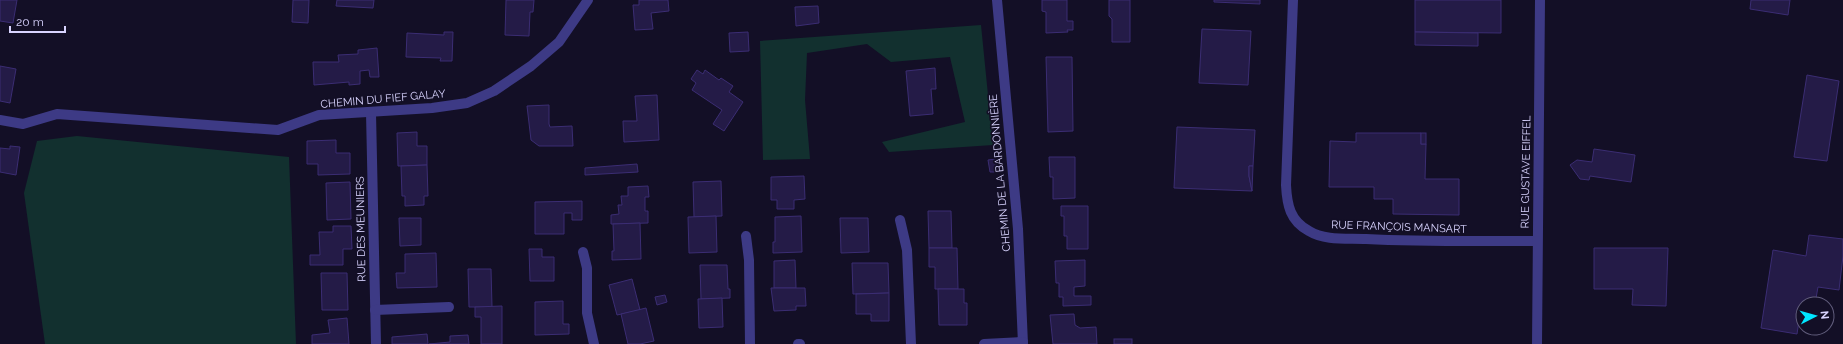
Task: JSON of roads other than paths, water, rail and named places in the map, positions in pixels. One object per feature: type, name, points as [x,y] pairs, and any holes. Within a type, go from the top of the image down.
[{"type":"street","name":"CHEMIN DU FIEF GALAY","points":[[0,120],[23,124],[57,114],[278,130],[319,115],[371,113],[432,108],[466,103],[494,91],[531,66],[559,42],[588,0]]},
{"type":"street","name":"CHEMIN DE LA BARDONNIÈRE","points":[[997,0],[1018,229],[1023,343]]},
{"type":"street","name":"RUE FRANÇOIS MANSART","points":[[1293,0],[1286,185],[1287,205],[1295,221],[1310,232],[1328,237],[1412,241],[1538,241]]},
{"type":"street","name":"RUE GUSTAVE EIFFEL","points":[[1537,344],[1540,0]]},
{"type":"street","name":"RUE DES MEUNIERS","points":[[371,113],[376,344]]},
{"type":"street","points":[[900,220],[907,250],[911,344]]},
{"type":"street","points":[[746,236],[749,260],[750,344]]},
{"type":"street","points":[[583,252],[587,268],[587,313],[594,344]]},
{"type":"street","points":[[375,310],[449,307]]},
{"type":"street","points":[[984,344],[1023,343]]}]
